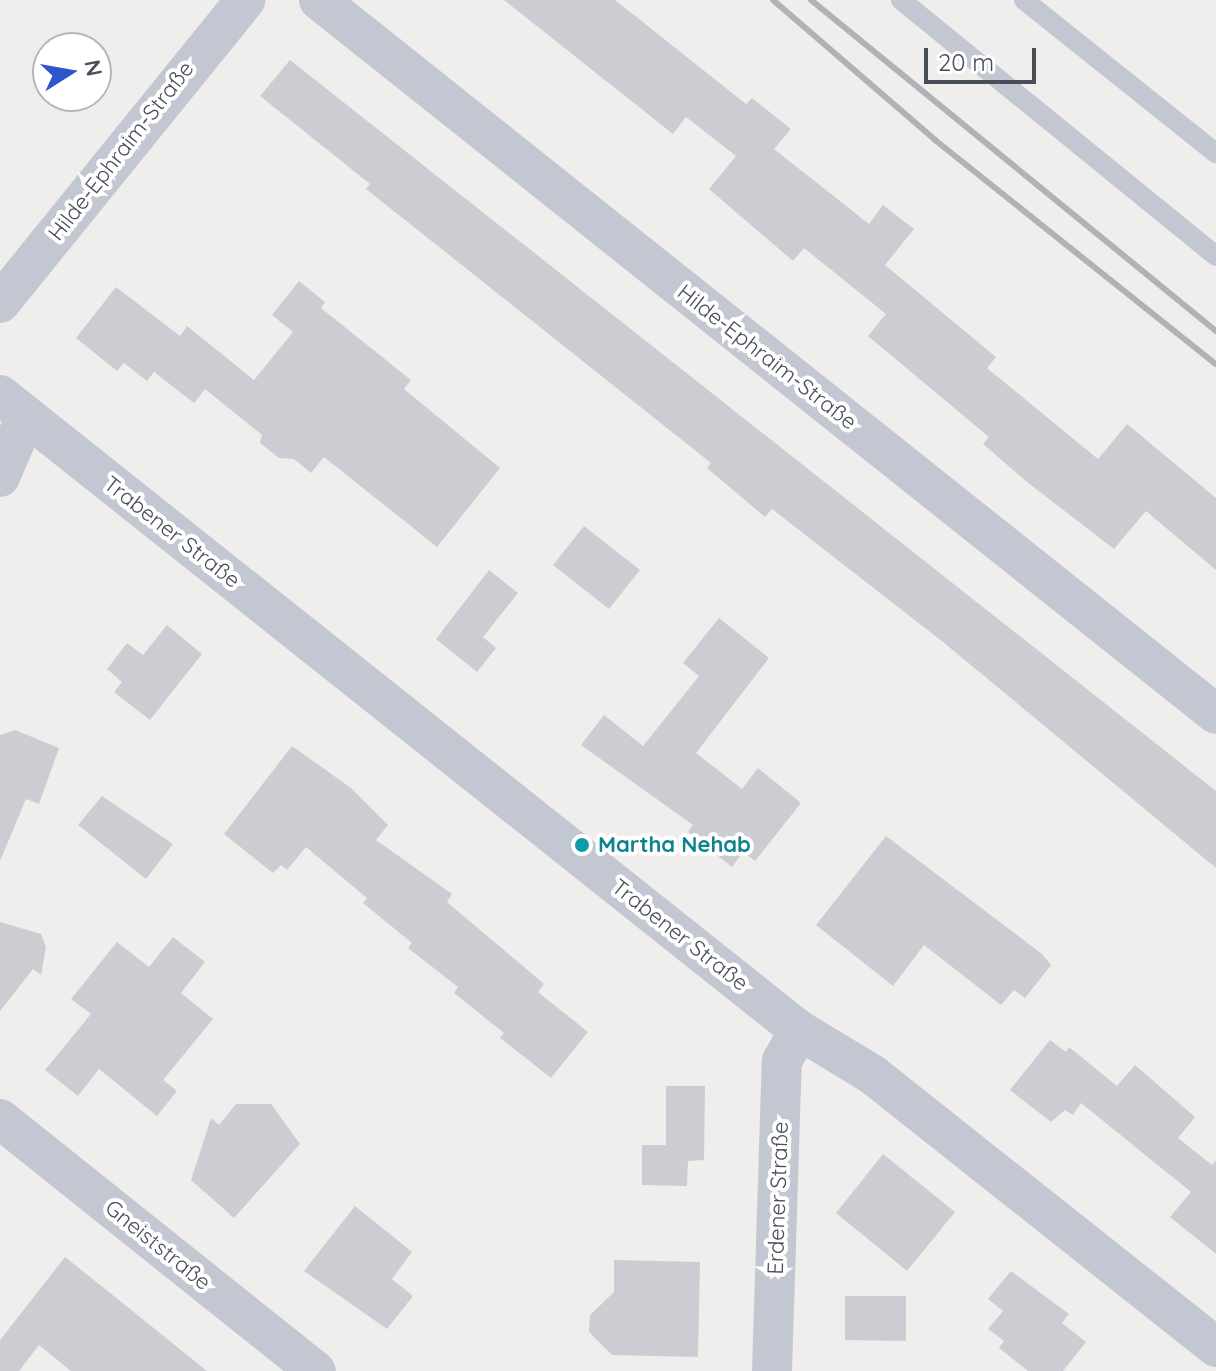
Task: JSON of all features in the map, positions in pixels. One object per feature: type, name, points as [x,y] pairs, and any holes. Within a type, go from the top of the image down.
[{"type":"street","name":"Hilde-Ephraim-Straße","points":[[0,303],[245,0]]},
{"type":"street","name":"Hilde-Ephraim-Straße","points":[[319,0],[1216,714]]},
{"type":"street","points":[[0,477],[13,406]]},
{"type":"street","name":"Trabener Straße","points":[[13,406],[799,1030],[873,1075],[1216,1347]]},
{"type":"street","name":"Erdener Straße","points":[[772,1371],[782,1061],[799,1030]]},
{"type":"street","name":"Gneiststraße","points":[[0,1119],[316,1371]]},
{"type":"lane","points":[[901,0],[1216,256]]},
{"type":"lane","points":[[1024,0],[1216,153]]},
{"type":"building","points":[[504,0],[615,0],[746,104],[752,98],[791,129],[774,149],[869,224],[883,205],[914,229],[885,265],[996,357],[987,368],[1098,459],[1127,424],[1216,498],[1216,570],[1146,511],[1114,549],[1027,482],[983,444],[989,437],[868,336],[886,314],[804,248],[793,261],[709,189],[736,156],[686,117],[673,134]]},
{"type":"building","points":[[290,60],[1216,791],[1216,868],[943,642],[772,509],[765,517],[707,468],[711,463],[366,189],[370,184],[260,96]]},
{"type":"building","points":[[299,281],[325,302],[321,308],[411,380],[404,389],[500,468],[437,547],[324,457],[311,473],[294,459],[279,458],[260,443],[262,435],[205,389],[194,403],[154,372],[147,381],[124,363],[117,371],[76,338],[116,287],[180,336],[187,326],[254,380],[293,332],[272,315]]},
{"type":"building","points":[[584,526],[640,570],[609,609],[553,565]]},
{"type":"building","points":[[489,570],[518,593],[483,637],[496,648],[477,672],[436,639]]},
{"type":"building","points":[[719,618],[769,658],[696,753],[742,789],[758,768],[801,803],[755,861],[743,852],[732,867],[688,832],[693,825],[581,745],[604,715],[643,746],[699,676],[683,663]]},
{"type":"building","points":[[167,625],[202,654],[150,720],[114,692],[122,682],[107,669],[127,643],[143,655]]},
{"type":"building","points":[[15,730],[59,748],[39,804],[26,799],[0,861],[0,735]]},
{"type":"building","points":[[292,746],[351,788],[388,825],[376,840],[452,894],[447,902],[544,984],[538,992],[588,1032],[551,1078],[500,1038],[504,1033],[454,993],[458,987],[408,948],[412,943],[363,903],[367,898],[306,847],[287,870],[281,865],[273,873],[224,834]]},
{"type":"building","points":[[102,796],[173,844],[146,879],[78,825]]},
{"type":"building","points":[[886,836],[1042,954],[1051,965],[1025,998],[1014,990],[1001,1005],[924,945],[893,986],[816,925]]},
{"type":"building","points":[[0,922],[41,934],[46,947],[41,975],[33,969],[0,1011]]},
{"type":"building","points":[[173,937],[205,962],[181,993],[213,1019],[163,1080],[177,1091],[157,1116],[99,1069],[78,1096],[45,1070],[91,1014],[71,999],[117,942],[149,967]]},
{"type":"building","points":[[1050,1040],[1066,1052],[1069,1047],[1117,1086],[1135,1065],[1195,1117],[1178,1138],[1212,1165],[1216,1160],[1216,1254],[1170,1217],[1191,1192],[1081,1103],[1073,1115],[1065,1110],[1051,1122],[1010,1090]]},
{"type":"building","points":[[666,1086],[705,1086],[704,1160],[688,1161],[687,1186],[642,1185],[642,1145],[666,1145]]},
{"type":"building","points":[[236,1104],[271,1104],[300,1144],[234,1218],[191,1180],[211,1118],[219,1125]]},
{"type":"building","points":[[883,1154],[955,1212],[907,1271],[836,1213]]},
{"type":"building","points":[[355,1206],[412,1252],[392,1279],[413,1296],[387,1329],[304,1271]]},
{"type":"building","points":[[65,1257],[207,1371],[71,1371],[39,1345],[19,1371],[0,1371],[0,1340]]},
{"type":"building","points":[[614,1260],[700,1262],[698,1357],[612,1355],[589,1332],[590,1315],[614,1292]]},
{"type":"building","points":[[1011,1271],[1069,1314],[1062,1323],[1086,1342],[1063,1371],[1028,1371],[999,1348],[1004,1341],[988,1329],[1003,1311],[988,1299]]},
{"type":"building","points":[[845,1296],[906,1296],[906,1341],[845,1340]]},
{"type":"railway","points":[[773,0],[935,140],[1216,364]]},
{"type":"railway","points":[[811,0],[1216,331]]},
{"type":"place","name":"Martha Nehab","points":[[582,845]]}]
